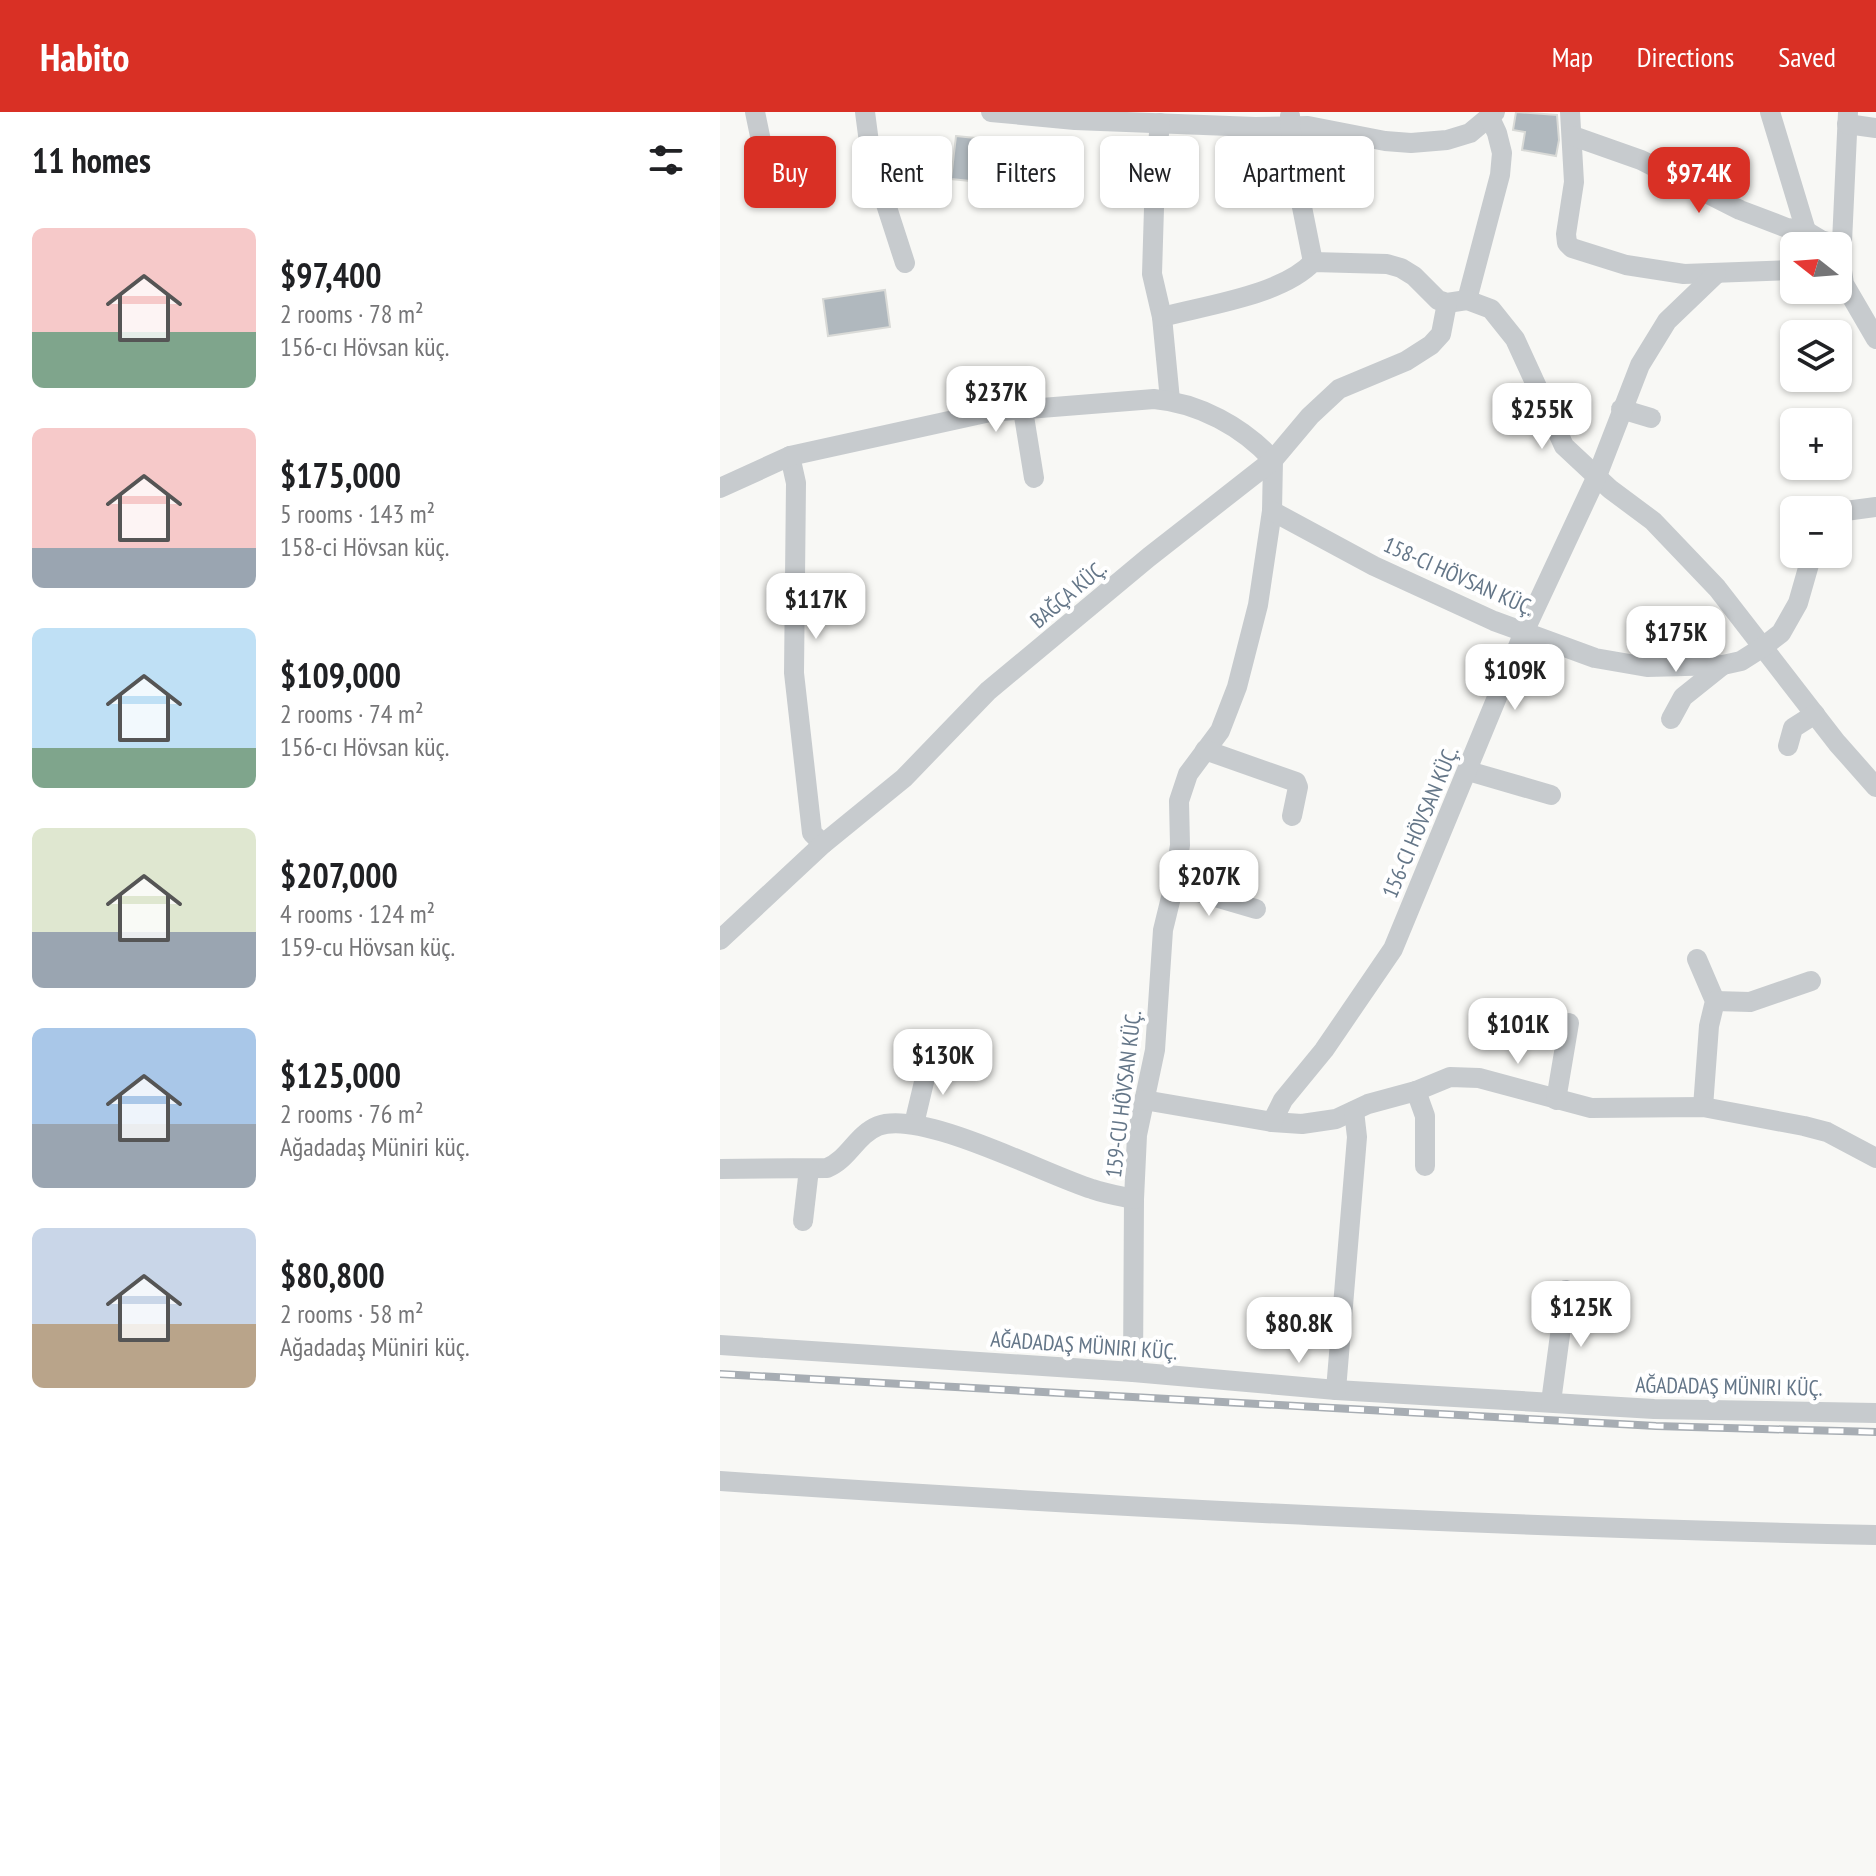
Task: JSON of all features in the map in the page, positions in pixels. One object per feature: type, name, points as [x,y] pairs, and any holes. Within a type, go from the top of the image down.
[{"type":"street","points":[[755,112],[760,136]]},
{"type":"street","points":[[865,112],[871,158],[905,263]]},
{"type":"street","points":[[991,112],[1075,120],[1160,123],[1290,119],[1385,141],[1411,143],[1470,133],[1492,115]]},
{"type":"street","points":[[1570,112],[1573,199],[1566,234],[1567,243],[1572,248],[1626,265],[1684,274],[1780,271]]},
{"type":"street","points":[[1573,136],[1641,160],[1740,210],[1787,228],[1806,231],[1770,112]]},
{"type":"street","name":"BAĞÇA KÜÇ.","points":[[720,940],[823,844],[904,778],[988,691],[1149,557],[1273,460],[1310,416],[1339,389],[1406,361],[1431,345],[1441,334],[1457,301],[1500,175],[1502,153],[1492,115]]},
{"type":"street","points":[[1841,232],[1848,118],[1876,128]]},
{"type":"street","points":[[1290,119],[1293,162],[1313,262]]},
{"type":"street","points":[[1160,123],[1152,274],[1162,317],[1170,400]]},
{"type":"street","points":[[1162,317],[1280,285],[1301,274],[1313,262],[1387,264],[1401,268],[1438,300],[1491,309],[1515,339],[1564,446],[1653,521],[1717,588],[1876,787]]},
{"type":"street","points":[[1272,1122],[1283,1100],[1324,1050],[1393,949],[1524,632],[1597,476],[1640,365],[1667,321],[1716,274]]},
{"type":"street","points":[[1852,298],[1876,339]]},
{"type":"street","points":[[720,488],[790,456],[990,412],[1154,399],[1170,400],[1215,416],[1257,443],[1273,460]]},
{"type":"street","points":[[1621,409],[1651,418]]},
{"type":"street","points":[[1023,410],[1034,478]]},
{"type":"street","points":[[790,456],[796,483],[794,673],[808,810],[812,833],[823,844]]},
{"type":"street","name":"159-CU HÖVSAN KÜÇ.","points":[[1133,1372],[1137,1135],[1158,1027],[1159,961],[1180,845],[1179,801],[1188,774],[1220,731],[1237,687],[1258,605],[1272,511],[1273,460]]},
{"type":"street","points":[[1852,510],[1876,507]]},
{"type":"street","name":"158-CI HÖVSAN KÜÇ.","points":[[1272,511],[1374,566],[1524,632],[1595,658],[1647,667],[1723,665],[1741,661],[1781,633],[1798,603],[1808,568]]},
{"type":"street","points":[[1671,719],[1683,697],[1723,665]]},
{"type":"street","points":[[1788,746],[1793,728],[1815,714]]},
{"type":"street","points":[[1205,750],[1296,782],[1298,787],[1292,816]]},
{"type":"street","points":[[1468,771],[1551,795]]},
{"type":"street","points":[[1174,885],[1256,909]]},
{"type":"street","points":[[1697,959],[1715,1001],[1709,1026],[1703,1107]]},
{"type":"street","points":[[1715,1001],[1750,1002],[1811,981]]},
{"type":"street","points":[[1556,1100],[1569,1023]]},
{"type":"street","points":[[914,1124],[929,1061]]},
{"type":"street","points":[[1144,1100],[1272,1122],[1302,1124],[1336,1119],[1368,1104],[1416,1091],[1450,1077],[1463,1076],[1591,1108],[1703,1107],[1827,1132],[1876,1158]]},
{"type":"street","points":[[1416,1091],[1425,1116],[1425,1166]]},
{"type":"street","points":[[1336,1390],[1357,1137],[1354,1111]]},
{"type":"street","points":[[720,1169],[827,1168],[839,1163],[866,1132],[881,1125],[914,1124],[1017,1157],[1090,1189],[1134,1199]]},
{"type":"street","points":[[803,1221],[809,1169]]},
{"type":"street","points":[[1551,1402],[1566,1290]]},
{"type":"street","name":"AĞADADAŞ MÜNIRI KÜÇ.","points":[[720,1345],[1133,1372],[1336,1390],[1654,1409],[1876,1413]]},
{"type":"street","points":[[720,1481],[1310,1515],[1876,1535]]},
{"type":"building","points":[[1516,112],[1557,115],[1559,140],[1556,156],[1522,150],[1525,132],[1513,130]]},
{"type":"building","points":[[956,136],[968,137],[968,181],[952,179]]},
{"type":"building","points":[[885,290],[890,327],[828,336],[823,299]]},
{"type":"railway","points":[[720,1374],[1656,1426],[1876,1432]]}]
